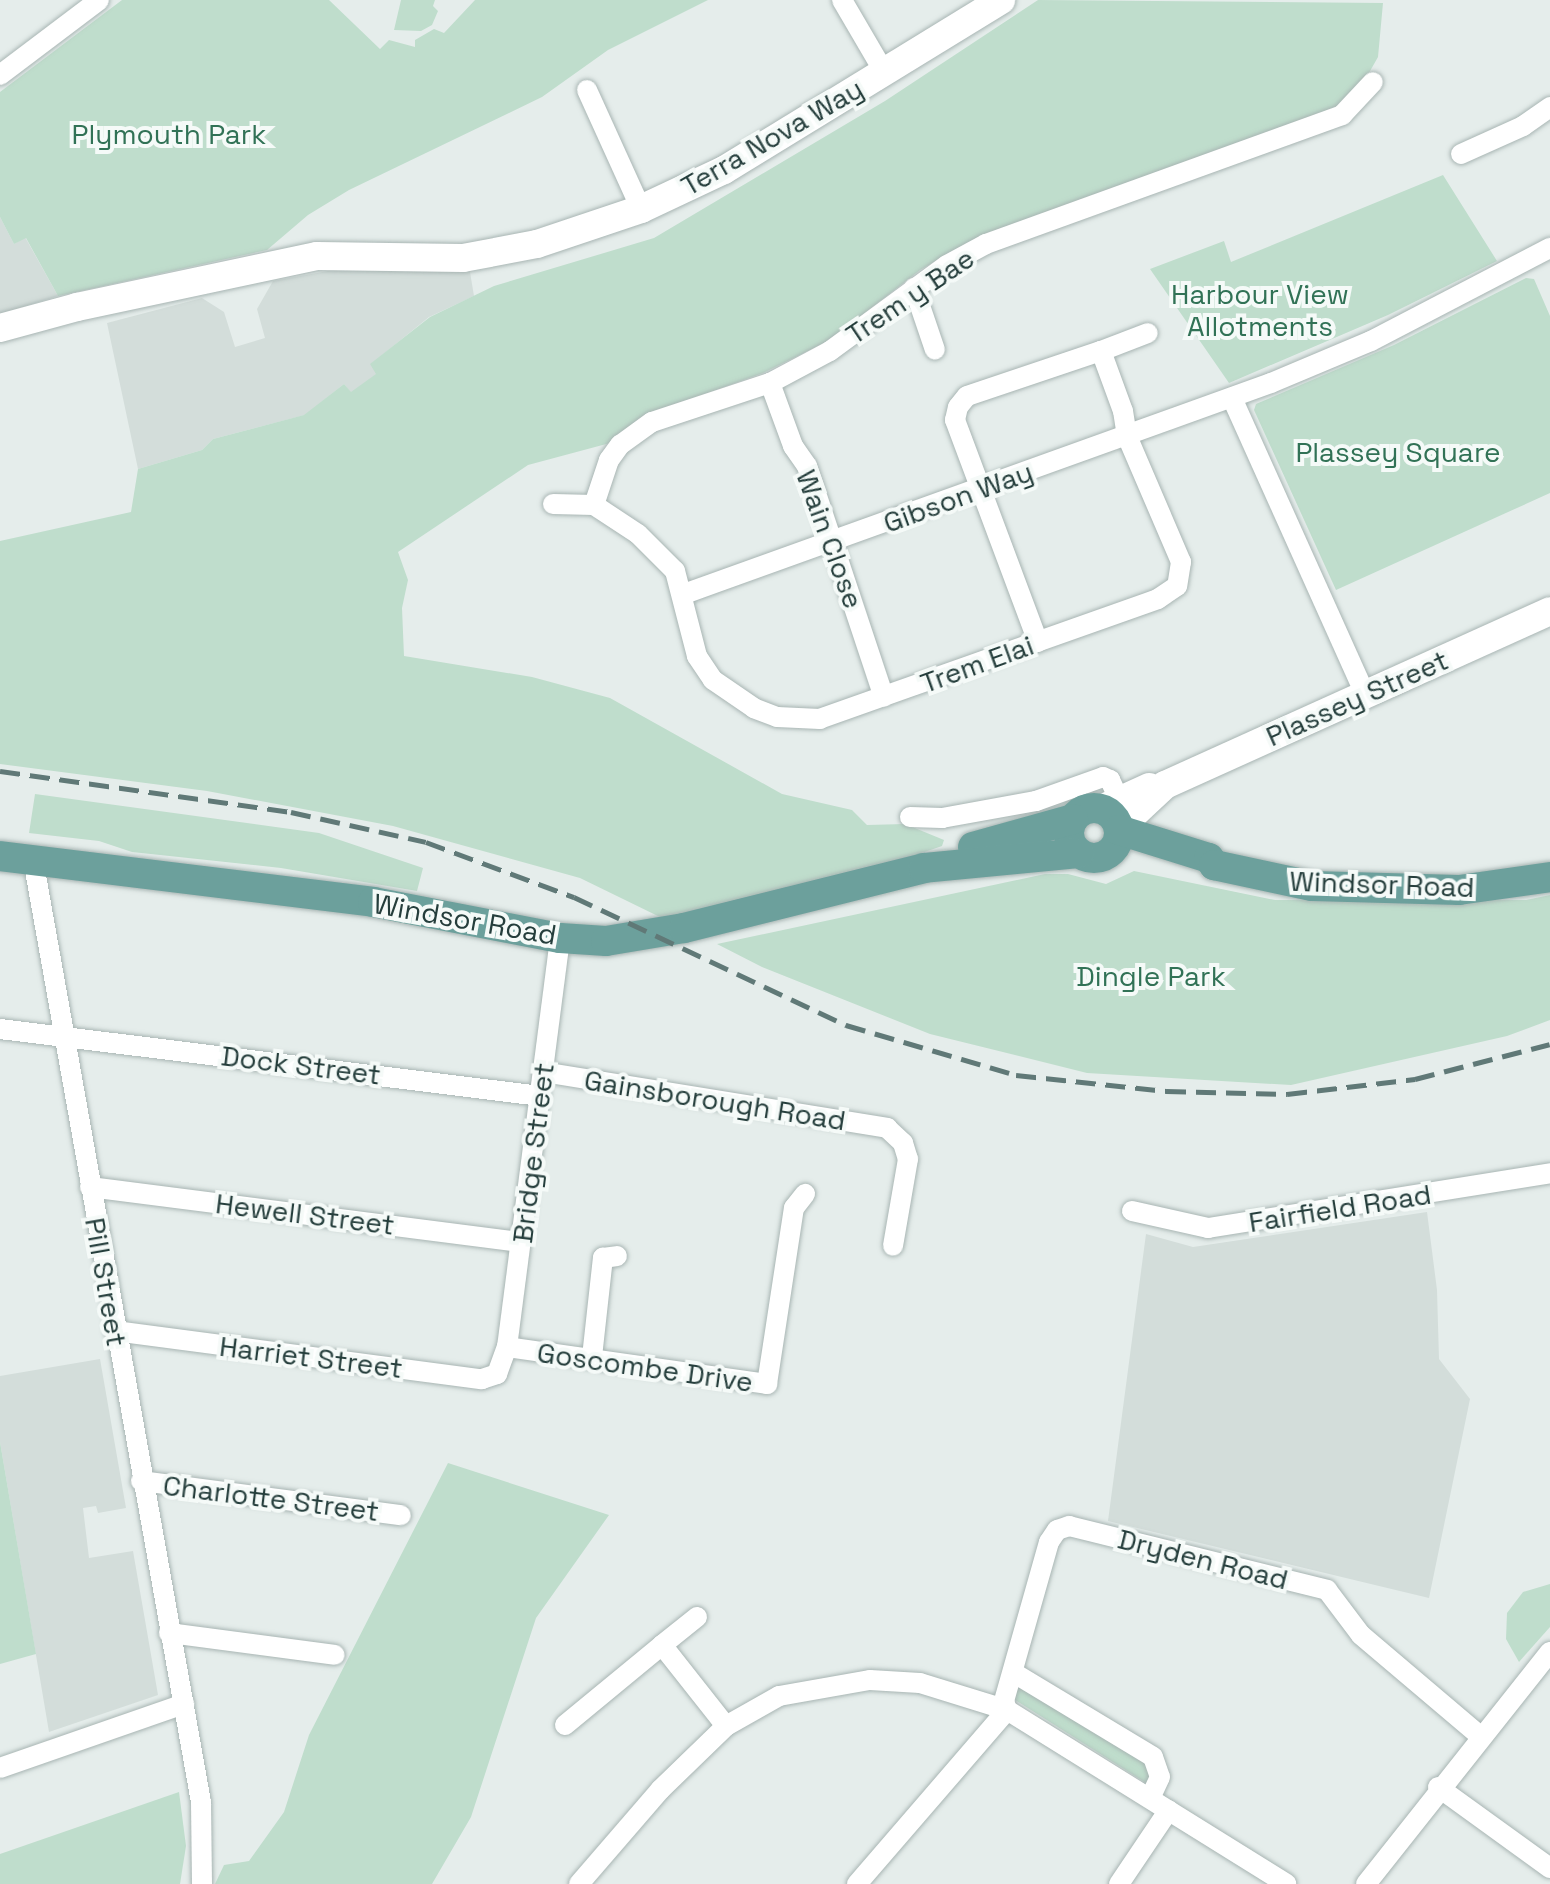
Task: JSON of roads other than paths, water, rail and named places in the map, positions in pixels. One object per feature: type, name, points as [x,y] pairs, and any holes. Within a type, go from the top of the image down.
[{"type":"main road","name":"Windsor Road","points":[[0,856],[374,902],[560,938],[606,941],[643,937],[924,868],[956,852],[1102,827],[1204,871],[1214,866],[1294,884],[1357,889],[1490,888],[1550,876]]},
{"type":"street","points":[[0,75],[99,0]]},
{"type":"street","points":[[842,0],[884,72]]},
{"type":"street","name":"Terra Nova Way","points":[[0,328],[77,306],[317,256],[453,258],[501,254],[641,208],[724,170],[1001,0]]},
{"type":"street","name":"Trem y Bae","points":[[594,506],[609,460],[634,432],[770,383],[830,351],[947,265],[1014,234],[1342,115],[1373,82]]},
{"type":"street","points":[[587,90],[641,208]]},
{"type":"street","points":[[1461,154],[1524,126],[1550,108]]},
{"type":"street","points":[[1545,251],[1550,275]]},
{"type":"street","name":"Gibson Way","points":[[684,594],[1232,398],[1371,340],[1545,251]]},
{"type":"street","points":[[914,288],[935,350]]},
{"type":"street","points":[[1038,642],[955,420],[967,396],[1148,333]]},
{"type":"street","points":[[1101,350],[1123,411],[1127,436]]},
{"type":"street","name":"Wain Close","points":[[770,383],[792,446],[807,466],[884,698]]},
{"type":"street","points":[[1232,398],[1365,694]]},
{"type":"street","name":"Trem Elai","points":[[684,594],[697,656],[713,680],[754,708],[777,716],[820,720],[884,698],[1158,599],[1177,586],[1181,562],[1127,436]]},
{"type":"street","points":[[553,504],[594,506],[660,554],[675,570],[684,594]]},
{"type":"street","name":"Plassey Street","points":[[1102,827],[1165,785],[1550,611]]},
{"type":"street","points":[[910,817],[942,818],[1036,801],[1104,777],[1110,780],[1102,827]]},
{"type":"street","name":"Pill Street","points":[[33,860],[203,1818],[202,1884]]},
{"type":"street","name":"Bridge Street","points":[[505,1357],[560,938]]},
{"type":"street","name":"Dock Street","points":[[0,1030],[540,1096]]},
{"type":"street","name":"Gainsborough Road","points":[[543,1072],[887,1128],[903,1143],[908,1159],[893,1246]]},
{"type":"street","name":"Fairfield Road","points":[[1132,1211],[1208,1228],[1550,1173]]},
{"type":"street","name":"Hewell Street","points":[[90,1187],[522,1242]]},
{"type":"street","name":"Goscombe Drive","points":[[505,1357],[592,1357],[767,1384],[794,1208],[805,1194]]},
{"type":"street","points":[[592,1357],[603,1258],[618,1256]]},
{"type":"street","name":"Harriet Street","points":[[116,1331],[482,1379],[505,1357]]},
{"type":"street","name":"Charlotte Street","points":[[141,1481],[401,1515]]},
{"type":"street","name":"Dryden Road","points":[[1007,1710],[1004,1701],[1050,1542],[1057,1530],[1068,1526],[1327,1590],[1360,1635],[1480,1736]]},
{"type":"street","points":[[564,1725],[698,1617]]},
{"type":"street","points":[[168,1632],[334,1655]]},
{"type":"street","points":[[662,1645],[726,1726]]},
{"type":"street","points":[[1366,1884],[1438,1787],[1550,1652]]},
{"type":"street","points":[[1014,1673],[1158,1762],[1160,1778],[1150,1798]]},
{"type":"street","points":[[579,1884],[660,1790],[726,1726],[779,1696],[870,1680],[931,1686],[1007,1710],[1286,1884]]},
{"type":"street","points":[[0,1768],[184,1704]]},
{"type":"street","points":[[857,1884],[1007,1710]]},
{"type":"street","points":[[1438,1787],[1550,1868]]},
{"type":"street","points":[[1119,1884],[1169,1810]]},
{"type":"railway","points":[[0,771],[291,812],[426,842],[574,897],[846,1025],[1016,1075],[1166,1091],[1287,1094],[1415,1079],[1550,1044]]},
{"type":"park label","name":"Plymouth Park","points":[[169,134]]},
{"type":"park label","name":"Harbour View Allotments","points":[[1260,310]]},
{"type":"park label","name":"Plassey Square","points":[[1398,452]]},
{"type":"park label","name":"Dingle Park","points":[[1151,976]]}]
